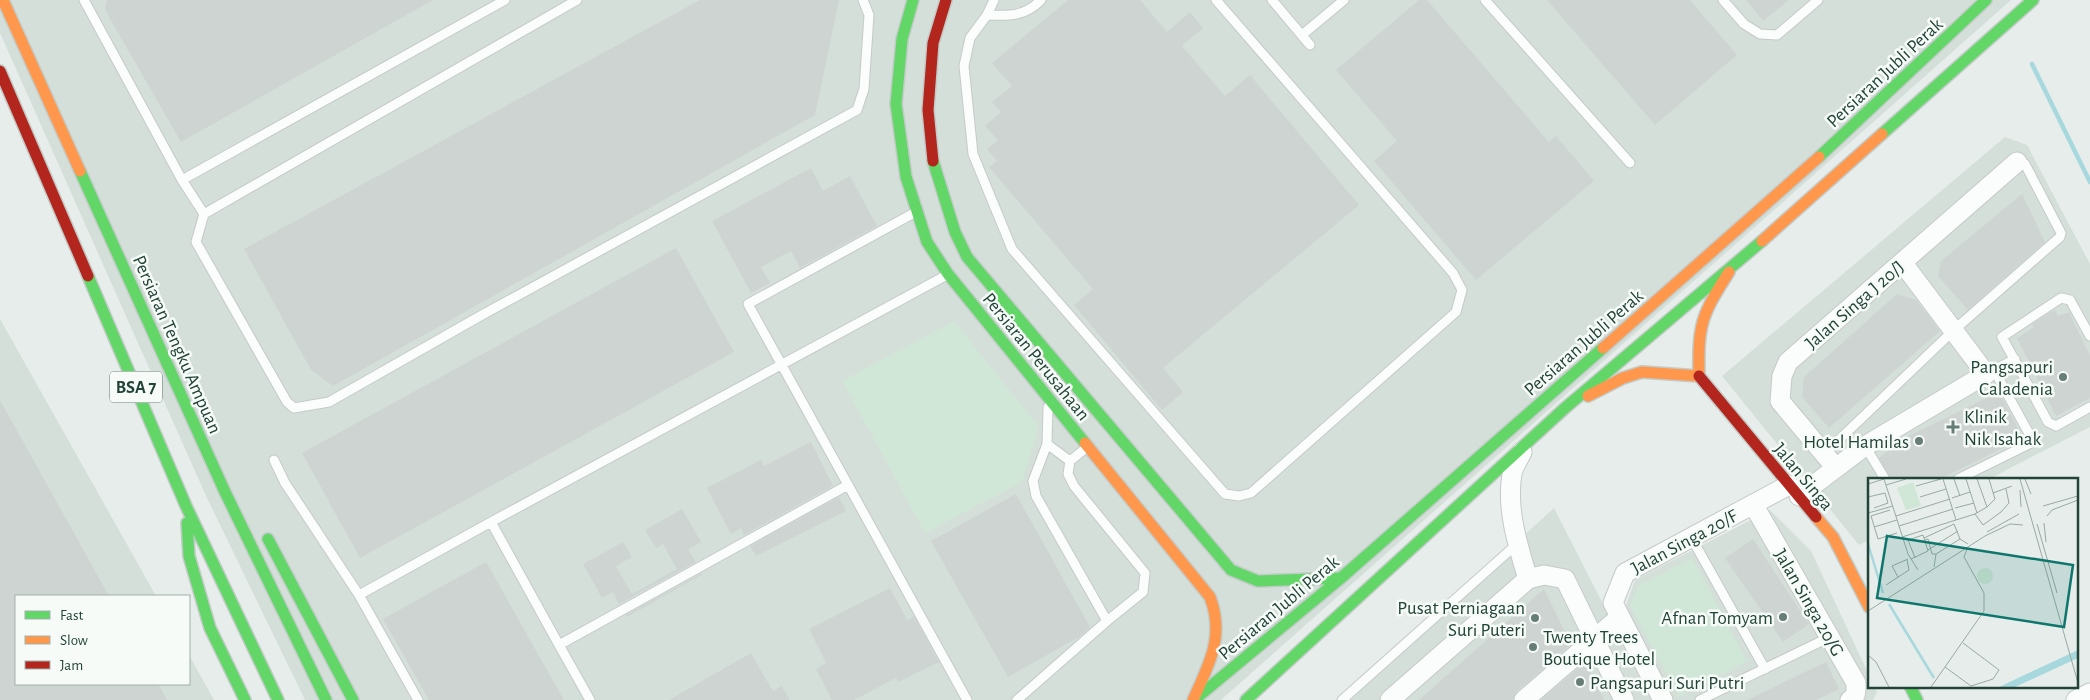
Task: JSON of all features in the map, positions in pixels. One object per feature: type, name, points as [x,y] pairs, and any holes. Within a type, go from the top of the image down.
[{"type":"main road","name":"Persiaran Tengku Ampuan","points":[[3,0],[226,492],[326,700]]},
{"type":"main road","name":"Persiaran Perusahaan","points":[[912,0],[902,39],[896,104],[906,177],[927,242],[948,274],[1210,597],[1216,609],[1219,626],[1214,649],[1193,700]]},
{"type":"main road","name":"Persiaran Perusahaan","points":[[946,0],[933,43],[928,110],[933,161],[955,232],[966,257],[1231,570],[1258,581],[1341,578]]},
{"type":"main road","name":"Persiaran Jubli Perak","points":[[1193,700],[1341,578],[1798,177],[1986,0]]},
{"type":"main road","name":"Persiaran Jubli Perak","points":[[1246,700],[1564,408],[1732,267],[2033,0]]},
{"type":"main road","name":"BSA 7","points":[[0,71],[186,506],[278,700]]},
{"type":"main road","points":[[1564,408],[1623,378],[1642,372],[1698,376],[1699,335],[1702,323],[1707,309],[1732,267]]},
{"type":"main road","name":"Jalan Singa","points":[[1698,376],[1832,537],[1868,605]]},
{"type":"main road","points":[[226,492],[246,511]]},
{"type":"main road","points":[[186,506],[189,556],[210,628],[244,700]]},
{"type":"main road","points":[[264,531],[353,700]]},
{"type":"main road","points":[[1911,688],[1917,700]]},
{"type":"street","name":"Jalan Singa J 20/J","points":[[1830,461],[1780,401],[1782,376],[1788,362],[2016,162]]},
{"type":"street","points":[[1902,262],[1954,330],[1990,372]]},
{"type":"street","name":"Jalan Singa 20/F","points":[[1664,700],[1614,603],[1625,572],[1753,504],[1794,491],[1830,461],[1865,446],[1990,372]]},
{"type":"street","points":[[1526,442],[1512,473],[1511,503],[1517,544],[1528,579]]},
{"type":"street","name":"Jalan Singa 20/G","points":[[1753,504],[1856,683],[1856,691],[1850,700]]},
{"type":"street","points":[[1390,700],[1528,579],[1544,575],[1565,579],[1624,700]]},
{"type":"street","points":[[1524,700],[1620,617]]},
{"type":"street","points":[[2076,700],[2090,693]]},
{"type":"lane","points":[[84,0],[182,180],[204,214]]},
{"type":"lane","points":[[182,180],[504,0]]},
{"type":"lane","points":[[577,0],[204,214],[196,242],[287,402],[294,408],[329,402],[482,315],[857,110],[864,89],[869,15],[863,0]]},
{"type":"lane","points":[[994,0],[987,15],[970,38],[964,66],[973,154],[1012,249],[1225,494],[1239,496],[1251,493],[1456,312],[1462,290],[1453,273],[1216,0]]},
{"type":"lane","points":[[987,15],[1010,16],[1032,9],[1041,0]]},
{"type":"lane","points":[[1302,35],[1344,0]]},
{"type":"lane","points":[[1485,0],[1630,163]]},
{"type":"lane","points":[[1723,0],[1744,24],[1760,34],[1777,35],[1818,0]]},
{"type":"lane","points":[[1277,2],[1310,45]]},
{"type":"lane","points":[[1830,461],[1954,330],[2060,237],[2061,233],[2025,164],[2016,162]]},
{"type":"lane","points":[[917,212],[748,304],[967,700]]},
{"type":"lane","points":[[359,595],[948,274]]},
{"type":"lane","points":[[2090,336],[2070,300],[2062,298],[2002,337],[2048,422],[2056,426],[2090,407]]},
{"type":"lane","points":[[1960,478],[2031,443],[2032,439],[1990,372],[2014,359]]},
{"type":"lane","points":[[1049,398],[1047,444],[1033,481],[1036,496],[1107,621]]},
{"type":"lane","points":[[1047,444],[1070,461]]},
{"type":"lane","points":[[1017,700],[1143,592],[1145,573],[1074,486],[1068,474],[1070,461],[1088,446]]},
{"type":"lane","points":[[1865,446],[1884,478]]},
{"type":"lane","points":[[274,460],[285,483],[359,595],[418,700]]},
{"type":"lane","points":[[560,645],[848,486]]},
{"type":"lane","points":[[491,522],[590,700]]},
{"type":"lane","points":[[1691,537],[1765,669]]},
{"type":"lane","points":[[1342,700],[1517,544]]},
{"type":"lane","points":[[1700,700],[1830,637]]},
{"type":"shaded area","points":[[0,0],[2011,0],[1221,700],[305,700],[207,498],[0,33]]},
{"type":"shaded area","points":[[2005,137],[2027,145],[2090,264],[2090,427],[1991,478],[1868,478],[1868,540],[1859,545],[1722,376]]},
{"type":"shaded area","points":[[0,319],[155,595],[15,595],[15,685],[190,685],[190,657],[214,700],[0,700]]},
{"type":"shaded area","points":[[1554,508],[1652,700],[1342,700]]},
{"type":"shaded area","points":[[1770,510],[1811,551],[1868,673],[1868,688],[1875,688],[1877,692],[1873,700],[1672,700],[1625,608],[1635,580]]},
{"type":"green space","points":[[954,321],[1039,427],[1022,482],[925,533],[842,381]]},
{"type":"green space","points":[[1692,558],[1747,661],[1679,697],[1630,606],[1638,586]]},
{"type":"building","points":[[107,0],[433,0],[181,142],[105,10]]},
{"type":"building","points":[[700,0],[839,0],[815,115],[333,386],[311,370],[244,249]]},
{"type":"building","points":[[1068,0],[1140,0],[1167,32],[1190,12],[1203,28],[1182,46],[1225,96],[1250,75],[1359,205],[1163,368],[1183,392],[1162,410],[1074,305],[1093,289],[989,167],[997,161],[987,149],[998,140],[985,126],[1001,112],[992,102],[1012,86],[992,63]]},
{"type":"building","points":[[1419,0],[1427,0],[1549,142],[1556,136],[1594,181],[1476,280],[1374,161],[1397,141],[1336,70]]},
{"type":"building","points":[[1547,0],[1690,0],[1737,55],[1655,125]]},
{"type":"building","points":[[1746,0],[1789,0],[1763,21]]},
{"type":"building","points":[[811,168],[823,191],[850,176],[877,226],[800,268],[791,251],[761,267],[770,283],[751,293],[712,221]]},
{"type":"building","points":[[2022,194],[2045,242],[1968,310],[1938,276],[1941,261]]},
{"type":"building","points":[[676,248],[734,352],[360,558],[302,453]]},
{"type":"building","points":[[1897,294],[1916,300],[1940,331],[1829,428],[1802,397],[1804,377]]},
{"type":"building","name":"Pangsapuri Caladenia","points":[[2055,310],[2058,316],[2069,312],[2090,356],[2090,398],[2056,416],[2017,338],[2034,327],[2032,324]]},
{"type":"building","points":[[1999,392],[2023,438],[1942,478],[1890,478],[1879,458],[1902,439]]},
{"type":"building","points":[[0,400],[108,595],[15,595],[15,685],[159,685],[167,700],[0,700]]},
{"type":"building","points":[[811,442],[833,486],[744,535],[741,528],[731,534],[707,488],[761,460],[764,466]]},
{"type":"building","points":[[1016,494],[1090,627],[1079,637],[1008,677],[931,541]]},
{"type":"building","points":[[839,497],[846,511],[756,556],[750,546]]},
{"type":"building","points":[[682,509],[701,542],[688,549],[696,562],[619,604],[613,592],[602,598],[583,564],[623,542],[632,557],[616,566],[632,594],[677,569],[663,544],[656,548],[645,530]]},
{"type":"building","points":[[1753,539],[1809,624],[1783,642],[1725,558]]},
{"type":"building","points":[[486,562],[564,700],[429,700],[383,619]]},
{"type":"building","points":[[703,574],[627,617],[626,615]]},
{"type":"building","points":[[890,588],[907,620],[914,616],[939,662],[898,682],[896,678],[854,700],[832,700],[816,669],[826,663],[809,629]]},
{"type":"building","name":"Pusat Perniagaan Suri Puteri","points":[[1544,589],[1571,644],[1517,691],[1513,700],[1419,700]]},
{"type":"building","points":[[751,653],[773,691],[782,686],[790,700],[669,700]]},
{"type":"building","points":[[1826,662],[1839,689],[1816,700],[1747,700]]},
{"type":"building","name":"Pangsapuri Suri Putri","points":[[1586,664],[1604,700],[1541,700],[1582,665],[1582,667]]},
{"type":"waterway","points":[[2032,64],[2090,182]]},
{"type":"traffic: fast","points":[[913,0],[902,39],[896,104],[906,177],[927,242],[948,274],[1085,443]]},
{"type":"traffic: fast","points":[[1819,157],[1986,0]]},
{"type":"traffic: fast","points":[[1882,134],[2033,0]]},
{"type":"traffic: fast","points":[[933,161],[955,232],[967,257],[1231,570],[1258,581],[1341,578]]},
{"type":"traffic: fast","points":[[80,171],[225,492],[326,700]]},
{"type":"traffic: fast","points":[[1246,700],[1565,408],[1762,241]]},
{"type":"traffic: fast","points":[[88,276],[186,506],[278,700]]},
{"type":"traffic: fast","points":[[1194,700],[1341,578],[1603,348]]},
{"type":"traffic: fast","points":[[187,523],[189,556],[210,628],[245,700]]},
{"type":"traffic: fast","points":[[268,539],[353,700]]},
{"type":"traffic: fast","points":[[1911,688],[1917,700]]},
{"type":"traffic: slow","points":[[3,0],[80,171]]},
{"type":"traffic: slow","points":[[1762,241],[1882,134]]},
{"type":"traffic: slow","points":[[1603,348],[1819,157]]},
{"type":"traffic: slow","points":[[1699,376],[1699,344],[1703,321],[1712,300],[1729,272]]},
{"type":"traffic: slow","points":[[1588,396],[1623,378],[1642,372],[1699,376]]},
{"type":"traffic: slow","points":[[1085,443],[1210,597],[1216,625],[1215,638],[1205,674],[1193,700]]},
{"type":"traffic: slow","points":[[1816,517],[1833,537],[1868,605]]},
{"type":"traffic: jam","points":[[933,161],[928,110],[933,43],[946,0]]},
{"type":"traffic: jam","points":[[0,71],[88,276]]},
{"type":"traffic: jam","points":[[1699,376],[1816,517]]},
{"type":"place","name":"Pangsapuri Caladenia","points":[[2063,377]]},
{"type":"place","name":"Klinik Nik Isahak","points":[[1953,427]]},
{"type":"place","name":"Hotel Hamilas","points":[[1919,441]]},
{"type":"place","name":"Afnan Tomyam","points":[[1783,617]]},
{"type":"place","name":"Pusat Perniagaan Suri Puteri","points":[[1535,618]]},
{"type":"place","name":"Twenty Trees Boutique Hotel","points":[[1533,647]]},
{"type":"place","name":"Pangsapuri Suri Putri","points":[[1580,682]]}]
